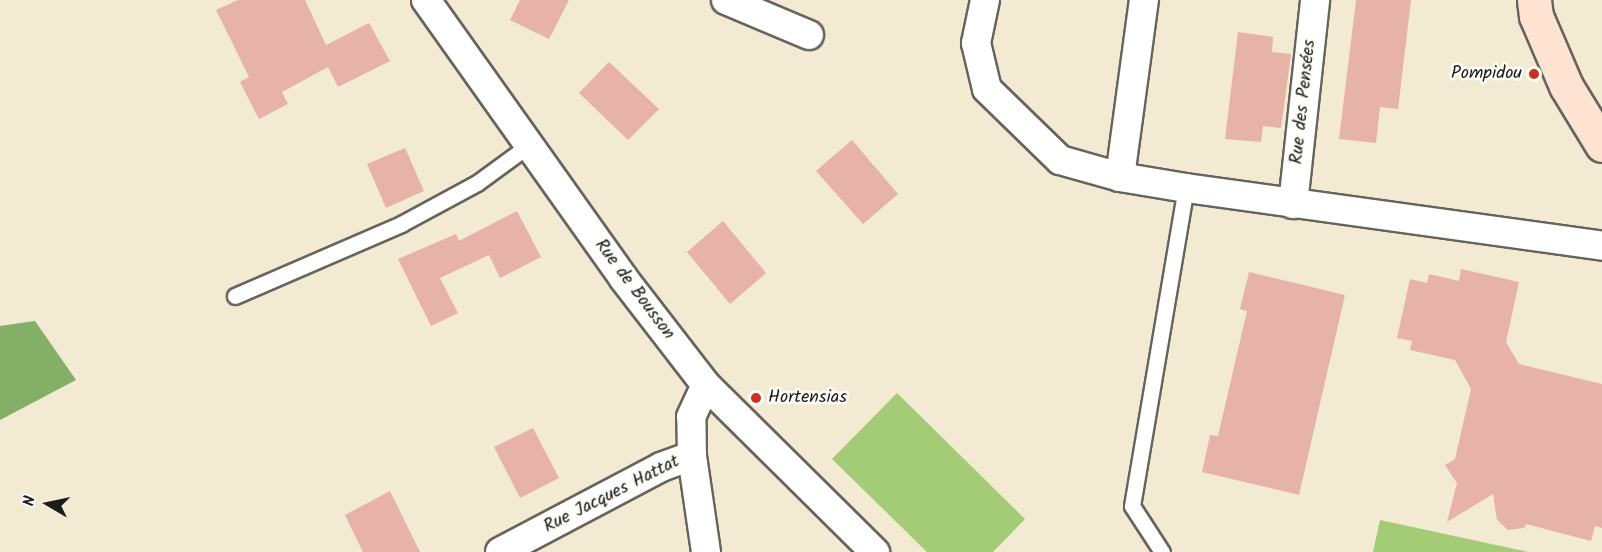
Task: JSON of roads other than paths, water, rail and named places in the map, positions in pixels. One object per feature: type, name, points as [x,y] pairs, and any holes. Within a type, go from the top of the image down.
[{"type":"main road","points":[[1534,0],[1536,16],[1566,86],[1602,145]]},
{"type":"street","name":"Rue de Bousson","points":[[426,0],[624,279],[706,385],[875,552]]},
{"type":"street","points":[[726,0],[809,35]]},
{"type":"street","points":[[985,0],[976,43],[987,89],[1060,160],[1120,177],[1186,189],[1602,246]]},
{"type":"street","points":[[1120,177],[1144,0]]},
{"type":"street","name":"Rue des Pensées","points":[[1293,204],[1315,0]]},
{"type":"street","points":[[706,385],[691,417],[692,456],[706,552]]},
{"type":"street","name":"Rue Jacques Hattat","points":[[500,552],[661,467],[692,456]]},
{"type":"lane","points":[[235,296],[401,224],[477,183],[529,145]]},
{"type":"lane","points":[[1162,552],[1132,506],[1186,189]]},
{"type":"place","name":"Pompidou","points":[[1534,74]]},
{"type":"place","name":"Hortensias","points":[[756,398]]}]
